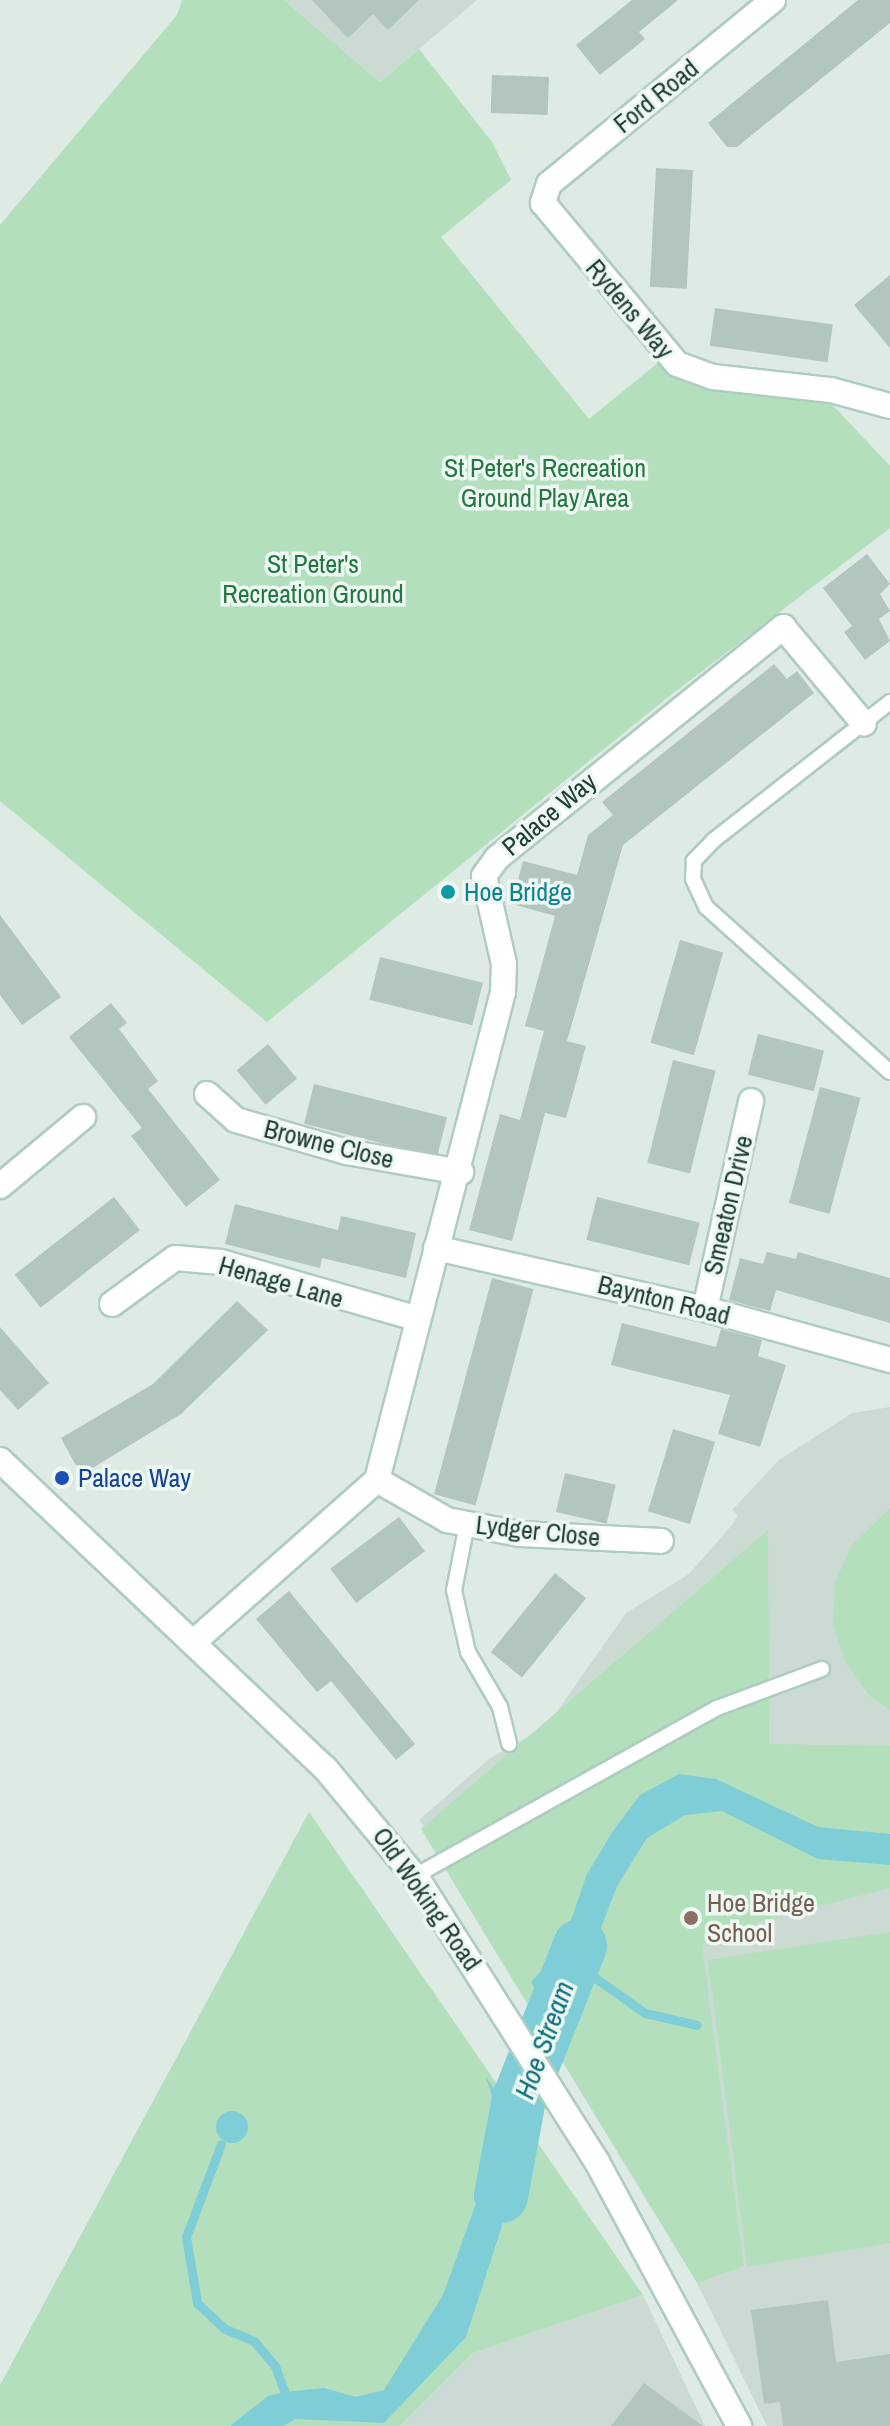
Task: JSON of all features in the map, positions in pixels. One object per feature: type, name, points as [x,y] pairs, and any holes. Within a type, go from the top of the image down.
[{"type":"street","name":"Ford Road","points":[[542,193],[773,0]]},
{"type":"street","name":"Rydens Way","points":[[542,193],[551,214],[677,364],[713,377],[831,390],[890,406]]},
{"type":"street","name":"Palace Way","points":[[377,1480],[415,1318],[461,1172],[503,992],[504,964],[484,876],[497,858],[783,627],[864,724]]},
{"type":"street","name":"Browne Close","points":[[207,1094],[236,1120],[347,1152],[461,1172]]},
{"type":"street","name":"Smeaton Drive","points":[[705,1309],[751,1101]]},
{"type":"street","points":[[0,1186],[83,1117]]},
{"type":"street","name":"Baynton Road","points":[[436,1248],[705,1309],[890,1360]]},
{"type":"street","name":"Henage Lane","points":[[112,1304],[175,1258],[221,1262],[415,1318]]},
{"type":"street","name":"Old Woking Road","points":[[0,1460],[196,1640],[351,1796],[415,1876],[492,1992],[597,2162],[739,2426]]},
{"type":"street","points":[[196,1640],[377,1480]]},
{"type":"street","name":"Lydger Close","points":[[377,1480],[447,1520],[520,1534],[661,1541]]},
{"type":"lane","points":[[890,702],[713,841],[694,861],[693,879],[706,907],[890,1072]]},
{"type":"lane","points":[[467,1524],[454,1590],[468,1652],[500,1707],[509,1744]]},
{"type":"lane","points":[[415,1876],[717,1708],[822,1669]]},
{"type":"shaded area","points":[[284,0],[477,0],[380,82]]},
{"type":"shaded area","name":"Hoe Bridge School","points":[[890,1407],[890,2426],[767,2426],[569,2021],[419,1820],[489,1759],[546,1727],[626,1613],[689,1574],[732,1525],[738,1515],[732,1510],[779,1460],[852,1413]]},
{"type":"shaded area","points":[[643,2295],[705,2426],[400,2426],[473,2353]]},
{"type":"green space","name":"St Peter's Recreation Ground","points":[[182,0],[284,0],[380,82],[419,49],[492,142],[511,180],[441,237],[589,419],[659,362],[680,379],[702,385],[828,400],[890,466],[890,528],[667,698],[267,1022],[0,801],[0,225],[177,15]]},
{"type":"green space","points":[[890,1508],[890,1710],[869,1695],[845,1662],[833,1624],[835,1583],[851,1546]]},
{"type":"green space","points":[[768,1530],[769,1744],[890,1746],[890,1888],[758,1922],[702,1944],[744,2266],[697,2283],[421,1829]]},
{"type":"green space","points":[[309,1812],[643,2295],[473,2353],[400,2426],[0,2426],[0,2385]]},
{"type":"green space","points":[[890,1932],[890,2243],[747,2267],[708,1960]]},
{"type":"water","points":[[679,1774],[716,1779],[818,1827],[890,1834],[890,1865],[818,1859],[722,1811],[685,1815],[647,1838],[617,1886],[562,2030],[531,1982],[561,1949],[587,1874],[613,1831],[640,1795]]},
{"type":"water","points":[[486,2077],[529,2142],[466,2337],[384,2423],[296,2419],[283,2426],[230,2426],[268,2396],[284,2392],[324,2388],[356,2397],[384,2390],[443,2295],[483,2184],[501,2124]]},
{"type":"water","points":[[232,2111],[243,2116],[248,2127],[243,2138],[232,2143],[221,2138],[216,2127],[221,2116]]},
{"type":"building","points":[[312,0],[419,0],[388,30],[373,14],[348,38]]},
{"type":"building","points":[[632,0],[678,0],[639,32],[645,39],[600,75],[576,45]]},
{"type":"building","points":[[858,0],[890,0],[890,23],[737,147],[727,147],[708,123]]},
{"type":"building","points":[[492,75],[549,77],[548,115],[491,113]]},
{"type":"building","points":[[656,168],[693,170],[687,289],[650,287]]},
{"type":"building","points":[[890,275],[890,348],[854,305]]},
{"type":"building","points":[[715,308],[833,325],[828,362],[710,346]]},
{"type":"building","points":[[867,554],[890,584],[880,594],[890,611],[879,619],[890,641],[865,660],[844,632],[852,626],[823,588]]},
{"type":"building","points":[[774,664],[787,679],[797,671],[814,693],[623,845],[567,1041],[586,1046],[566,1118],[545,1113],[512,1241],[469,1230],[500,1114],[520,1120],[544,1031],[525,1026],[555,916],[512,904],[523,861],[577,875],[588,835],[613,815],[602,802]]},
{"type":"building","points":[[0,915],[61,997],[22,1025],[0,995]]},
{"type":"building","points":[[680,940],[723,952],[694,1055],[651,1043]]},
{"type":"building","points":[[380,957],[483,983],[472,1025],[369,1000]]},
{"type":"building","points":[[111,1003],[127,1023],[119,1029],[158,1081],[148,1089],[220,1180],[186,1207],[131,1136],[142,1128],[69,1037]]},
{"type":"building","points":[[758,1034],[824,1050],[814,1091],[748,1075]]},
{"type":"building","points":[[268,1044],[297,1078],[266,1105],[237,1070]]},
{"type":"building","points":[[673,1060],[716,1071],[690,1173],[647,1163]]},
{"type":"building","points":[[314,1084],[447,1117],[437,1157],[304,1124]]},
{"type":"building","points":[[820,1087],[861,1098],[830,1214],[789,1203]]},
{"type":"building","points":[[114,1197],[140,1230],[41,1308],[15,1275]]},
{"type":"building","points":[[597,1197],[700,1223],[689,1265],[586,1240]]},
{"type":"building","points":[[235,1204],[338,1230],[341,1216],[416,1233],[406,1278],[322,1258],[320,1268],[225,1244]]},
{"type":"building","points":[[767,1252],[796,1259],[798,1252],[890,1278],[890,1323],[776,1290],[770,1311],[729,1300],[740,1258],[763,1264]]},
{"type":"building","points":[[492,1278],[534,1289],[476,1505],[434,1494]]},
{"type":"building","points":[[237,1301],[268,1330],[181,1414],[81,1475],[61,1438],[153,1384]]},
{"type":"building","points":[[622,1323],[716,1347],[721,1329],[762,1340],[758,1356],[786,1365],[760,1447],[718,1434],[730,1395],[611,1365]]},
{"type":"building","points":[[0,1327],[49,1383],[18,1410],[0,1390]]},
{"type":"building","points":[[673,1429],[715,1442],[690,1524],[648,1511]]},
{"type":"building","points":[[565,1473],[616,1485],[607,1524],[556,1512]]},
{"type":"building","points":[[399,1517],[425,1551],[356,1603],[330,1569]]},
{"type":"building","points":[[555,1573],[586,1598],[522,1677],[491,1652]]},
{"type":"building","points":[[289,1591],[415,1744],[396,1760],[331,1681],[317,1692],[256,1619]]},
{"type":"building","points":[[828,2300],[836,2362],[890,2354],[890,2426],[783,2426],[780,2402],[764,2404],[751,2310]]},
{"type":"building","points":[[644,2383],[703,2426],[611,2426]]},
{"type":"waterway","name":"Hoe Stream","points":[[501,2196],[519,2099],[580,1946]]},
{"type":"waterway","points":[[574,1963],[645,2013],[697,2025]]},
{"type":"waterway","points":[[221,2144],[186,2237],[197,2303],[225,2329],[254,2341],[275,2366],[289,2404]]},
{"type":"place","name":"Hoe Bridge","points":[[448,892]]},
{"type":"place","name":"Palace Way","points":[[62,1478]]},
{"type":"place","name":"Hoe Bridge School","points":[[691,1918]]},
{"type":"park label","name":"St Peter's Recreation Ground Play Area","points":[[545,483]]}]
